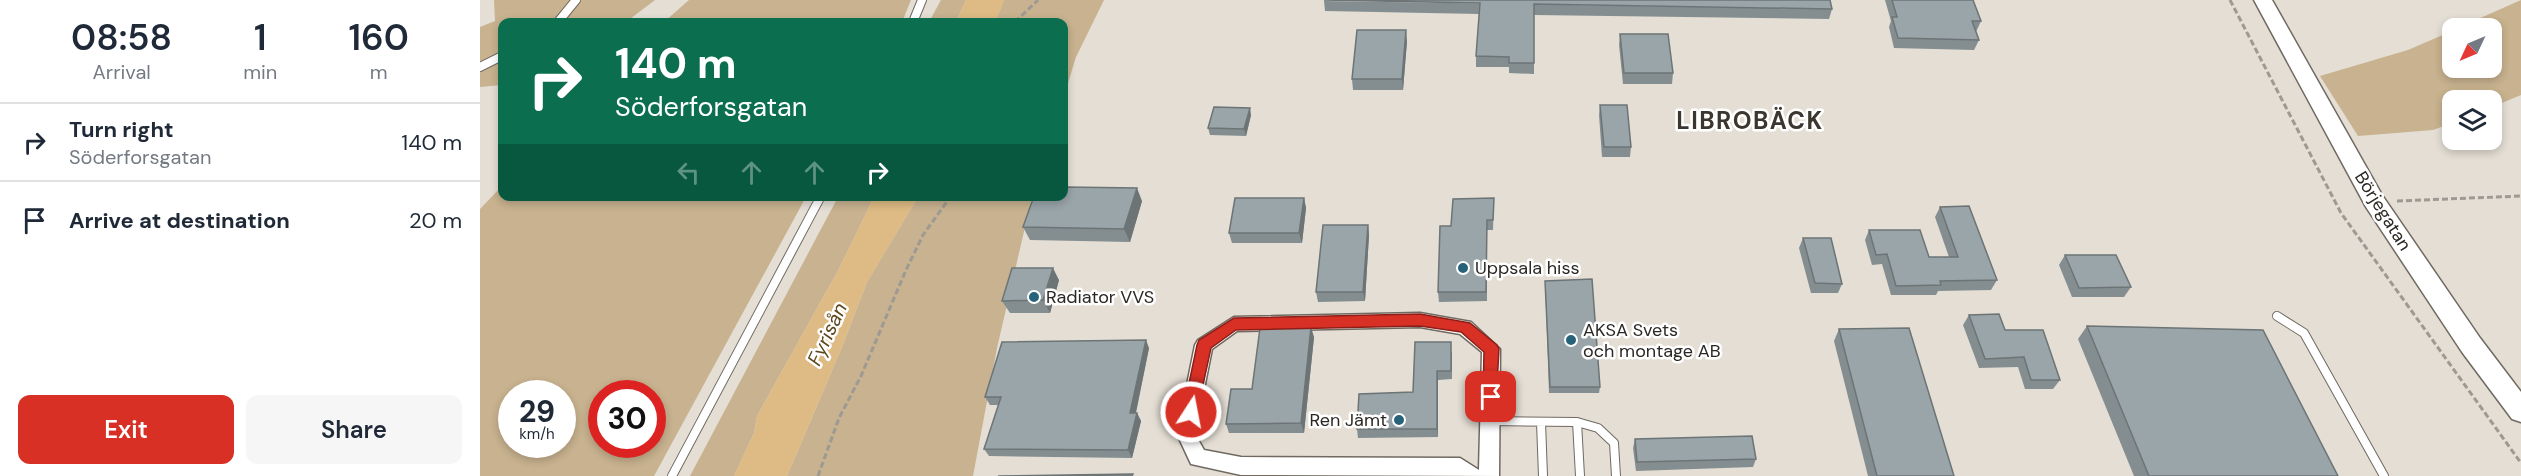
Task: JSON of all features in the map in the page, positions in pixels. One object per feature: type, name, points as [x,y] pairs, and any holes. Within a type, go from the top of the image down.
[{"type":"main road","name":"Börjegatan","points":[[2263,0],[2374,201],[2471,345],[2521,411]]},
{"type":"street","points":[[1473,476],[1460,467],[1241,466],[1198,458],[1186,434],[1204,345],[1234,324],[1420,320],[1465,327],[1491,349],[1489,476]]},
{"type":"lane","points":[[561,18],[576,0]]},
{"type":"lane","points":[[915,18],[922,0]]},
{"type":"lane","points":[[480,67],[498,58]]},
{"type":"lane","points":[[672,476],[818,201]]},
{"type":"lane","points":[[2277,316],[2304,333],[2384,476]]},
{"type":"lane","points":[[1490,421],[1577,422],[1598,428],[1614,444],[1616,476]]},
{"type":"lane","points":[[1540,422],[1543,476]]},
{"type":"lane","points":[[1577,422],[1580,476]]},
{"type":"path","points":[[1017,18],[1038,0]]},
{"type":"path","points":[[2230,0],[2342,213],[2521,463]]},
{"type":"path","points":[[2374,201],[2521,196]]},
{"type":"path","points":[[818,476],[839,418],[861,376],[906,270],[923,235],[947,201]]},
{"type":"shaded area","points":[[494,0],[655,0],[631,18],[498,18],[498,85],[480,87],[480,27],[495,21]]},
{"type":"shaded area","points":[[689,0],[911,0],[904,18],[669,18]]},
{"type":"shaded area","points":[[941,0],[966,0],[958,18],[931,18]]},
{"type":"shaded area","points":[[1004,0],[1104,0],[1076,57],[1068,83],[1068,18],[997,18]]},
{"type":"shaded area","points":[[2521,0],[2521,95],[2502,103],[2502,90],[2442,90],[2442,127],[2433,130],[2358,136],[2320,76],[2408,50],[2442,35],[2442,78],[2502,78],[2502,18],[2480,18]]},
{"type":"shaded area","points":[[498,190],[498,201],[804,201],[666,454],[666,380],[588,380],[588,458],[664,458],[654,476],[480,476],[480,209]]},
{"type":"shaded area","points":[[836,201],[872,201],[839,269],[757,416],[754,433],[734,476],[690,476]]},
{"type":"shaded area","points":[[916,201],[1031,201],[997,348],[973,476],[787,476],[867,282]]},
{"type":"water","points":[[966,0],[1004,0],[997,18],[958,18]]},
{"type":"water","name":"Fyrisån","points":[[872,201],[916,201],[867,282],[787,476],[734,476],[754,433],[757,416],[839,269]]},
{"type":"building","points":[[1324,0],[1830,0],[1832,9],[1534,4],[1534,63],[1509,63],[1509,57],[1476,56],[1480,3]]},
{"type":"building","points":[[1892,0],[1973,0],[1981,21],[1972,21],[1979,40],[1898,38],[1892,17],[1897,17]]},
{"type":"building","points":[[1357,30],[1406,30],[1402,79],[1352,79]]},
{"type":"building","points":[[1620,34],[1668,34],[1673,73],[1624,73]]},
{"type":"building","points":[[1600,105],[1627,105],[1631,147],[1604,147]]},
{"type":"building","points":[[1214,107],[1250,108],[1244,129],[1208,128]]},
{"type":"building","points":[[1068,187],[1137,188],[1124,229],[1023,227],[1032,201],[1068,201]]},
{"type":"building","points":[[1235,198],[1304,198],[1299,233],[1229,233]]},
{"type":"building","name":"Uppsala hiss","points":[[1494,198],[1493,220],[1487,220],[1486,292],[1438,292],[1440,226],[1451,226],[1453,199]]},
{"type":"building","points":[[1969,206],[1997,280],[1940,281],[1941,285],[1896,286],[1887,254],[1876,255],[1869,230],[1920,230],[1929,257],[1958,257],[1940,207]]},
{"type":"building","points":[[1323,225],[1368,225],[1363,292],[1316,292]]},
{"type":"building","points":[[1803,238],[1831,238],[1842,284],[1815,283]]},
{"type":"building","points":[[2065,255],[2116,255],[2131,287],[2079,288]]},
{"type":"building","points":[[1012,268],[1053,268],[1043,300],[1002,301]]},
{"type":"building","name":"AKSA Svets och montage AB","points":[[1592,279],[1600,387],[1550,387],[1545,281]]},
{"type":"building","points":[[1999,314],[2005,330],[2043,330],[2060,380],[2031,380],[2024,357],[1985,359],[1969,315]]},
{"type":"building","points":[[2087,326],[2263,330],[2338,476],[2149,476]]},
{"type":"building","points":[[1311,327],[1301,423],[1226,424],[1231,389],[1252,389],[1260,328]]},
{"type":"building","points":[[1909,328],[1954,476],[1877,476],[1839,329]]},
{"type":"building","points":[[1146,340],[1130,413],[1137,413],[1128,450],[984,449],[1001,397],[985,397],[1002,342]]},
{"type":"building","points":[[1415,342],[1451,342],[1451,371],[1437,371],[1437,429],[1357,429],[1359,394],[1413,392]]},
{"type":"building","points":[[1752,436],[1756,459],[1637,462],[1635,439]]},
{"type":"building","points":[[1133,474],[1132,476],[998,476]]},
{"type":"place","name":"Uppsala hiss","points":[[1463,268]]},
{"type":"place","name":"Radiator VVS","points":[[1034,297]]},
{"type":"place","name":"AKSA Svets och montage AB","points":[[1571,340]]},
{"type":"place","name":"Ren Jämt","points":[[1399,420]]},
{"type":"district","name":"LIBROBÄCK","points":[[1750,120]]},
{"type":"route","points":[[1191,412],[1204,345],[1234,324],[1420,320],[1465,327],[1491,349],[1491,397]]}]
